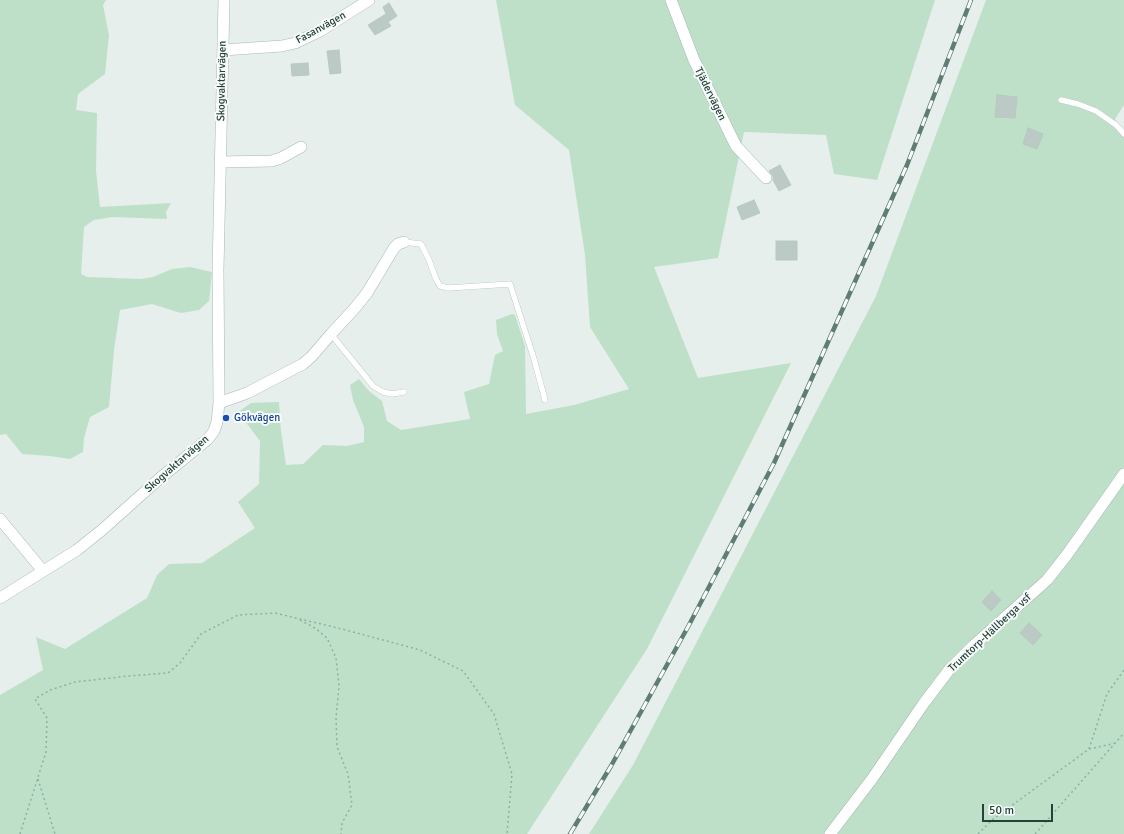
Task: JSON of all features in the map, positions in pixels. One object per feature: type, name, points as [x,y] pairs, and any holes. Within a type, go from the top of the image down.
[{"type":"street","name":"Skogvaktarvägen","points":[[0,598],[77,550],[208,439],[214,431],[217,422],[219,403],[218,317],[224,0]]},
{"type":"street","name":"Fasanvägen","points":[[223,50],[282,46],[295,43],[315,34],[369,0]]},
{"type":"street","name":"Tjädervägen","points":[[671,0],[694,60],[736,146],[766,178]]},
{"type":"street","points":[[220,162],[272,161],[281,158],[301,147]]},
{"type":"street","points":[[219,403],[247,394],[303,364],[355,308],[367,292],[394,248],[398,244],[404,242]]},
{"type":"street","name":"Trumtorp-Hällberga vsf","points":[[830,834],[949,670],[973,646],[1047,580],[1066,556],[1124,474]]},
{"type":"street","points":[[0,519],[43,571]]},
{"type":"lane","points":[[1061,100],[1078,104],[1096,111],[1116,125],[1124,134]]},
{"type":"lane","points":[[404,242],[421,244],[440,286],[448,288],[510,284],[534,359],[545,400]]},
{"type":"lane","points":[[331,334],[373,386],[383,392],[392,394],[404,392]]},
{"type":"path","points":[[20,834],[46,752],[47,718],[35,699],[50,690],[75,682],[168,673],[180,663],[201,634],[238,615],[275,613],[420,650],[463,671],[494,714],[512,774],[507,834]]},
{"type":"path","points":[[297,618],[315,628],[326,638],[336,658],[339,686],[336,718],[337,747],[348,774],[352,805],[342,823],[341,834]]},
{"type":"path","points":[[1089,749],[1107,694],[1124,670]]},
{"type":"path","points":[[1035,834],[1124,733]]},
{"type":"path","points":[[978,834],[992,820],[1089,749],[1116,743]]},
{"type":"path","points":[[38,779],[55,834]]},
{"type":"green space","points":[[0,0],[106,0],[103,5],[109,35],[105,74],[78,94],[76,110],[97,113],[96,171],[100,207],[171,203],[166,212],[167,219],[113,217],[94,220],[84,227],[81,274],[87,277],[141,279],[153,277],[172,269],[190,267],[212,272],[209,301],[199,310],[181,313],[152,304],[120,310],[114,350],[109,407],[90,417],[84,438],[83,452],[70,459],[22,454],[6,434],[0,435]]},
{"type":"green space","points":[[496,0],[935,0],[877,180],[834,174],[826,135],[744,132],[718,258],[654,267],[698,378],[791,363],[647,649],[527,834],[0,834],[0,695],[43,670],[36,637],[65,649],[147,598],[157,575],[169,564],[202,563],[255,528],[238,502],[259,484],[260,441],[238,412],[251,403],[279,402],[281,431],[286,465],[303,464],[323,445],[347,446],[364,442],[364,427],[353,400],[350,385],[359,379],[369,391],[382,401],[387,421],[401,430],[470,419],[464,392],[489,384],[495,355],[503,351],[497,334],[496,320],[512,314],[515,315],[525,346],[526,414],[574,405],[629,389],[590,327],[585,255],[569,150],[515,105]]},
{"type":"green space","points":[[986,0],[1124,0],[1124,105],[1115,119],[1124,132],[1124,834],[589,834],[633,765],[876,296]]},
{"type":"building","points":[[389,3],[397,16],[388,22],[391,26],[375,35],[368,25],[386,14],[383,7]]},
{"type":"building","points":[[339,50],[341,73],[330,74],[327,51]]},
{"type":"building","points":[[308,63],[309,75],[292,76],[291,64]]},
{"type":"building","points":[[997,95],[1017,97],[1015,118],[995,117]]},
{"type":"building","points":[[1028,128],[1043,134],[1037,149],[1023,144]]},
{"type":"building","points":[[780,165],[791,185],[779,191],[773,180],[773,176],[769,171]]},
{"type":"building","points":[[754,200],[760,213],[742,220],[737,207]]},
{"type":"building","points":[[776,241],[797,241],[797,260],[776,260]]},
{"type":"building","points":[[992,591],[1001,600],[991,611],[982,602]]},
{"type":"building","points":[[1029,623],[1042,635],[1033,645],[1020,633]]},
{"type":"railway","points":[[570,834],[611,766],[689,625],[774,463],[907,165],[971,0]]},
{"type":"place","name":"Gökvägen","points":[[226,418]]}]
